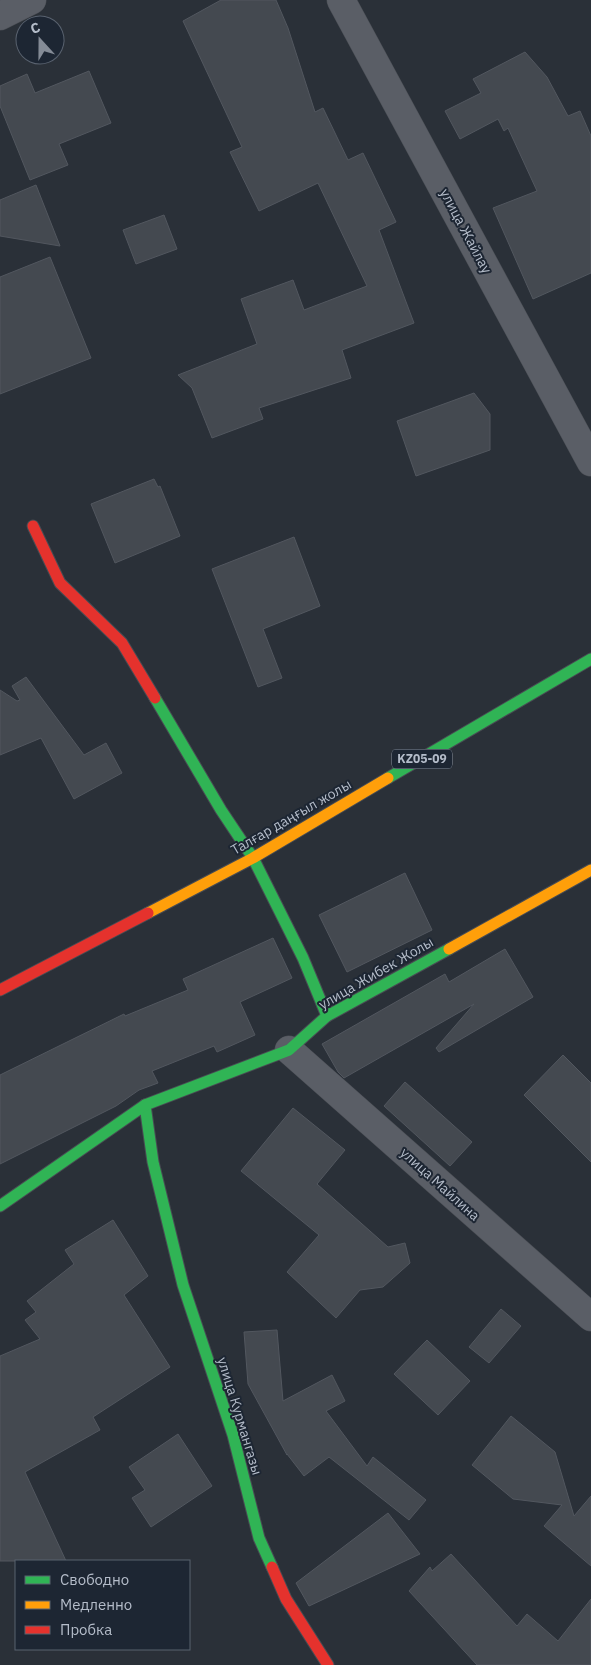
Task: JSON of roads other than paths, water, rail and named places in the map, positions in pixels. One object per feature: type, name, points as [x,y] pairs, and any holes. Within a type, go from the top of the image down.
[{"type":"street","points":[[0,16],[32,0]]},
{"type":"street","name":"улица Жайлау","points":[[341,0],[591,462]]},
{"type":"street","points":[[33,526],[60,583],[122,643],[221,810],[253,858],[303,958],[327,1016]]},
{"type":"street","name":"Талғар даңғыл жолы","points":[[0,990],[253,858],[591,659]]},
{"type":"street","name":"улица Жибек Жолы","points":[[0,1206],[146,1105],[289,1050],[327,1016],[591,870]]},
{"type":"street","name":"улица Майлина","points":[[289,1050],[591,1318]]},
{"type":"street","name":"улица Курмангазы","points":[[146,1105],[153,1162],[183,1285],[233,1435],[259,1538],[286,1599],[328,1665]]}]
